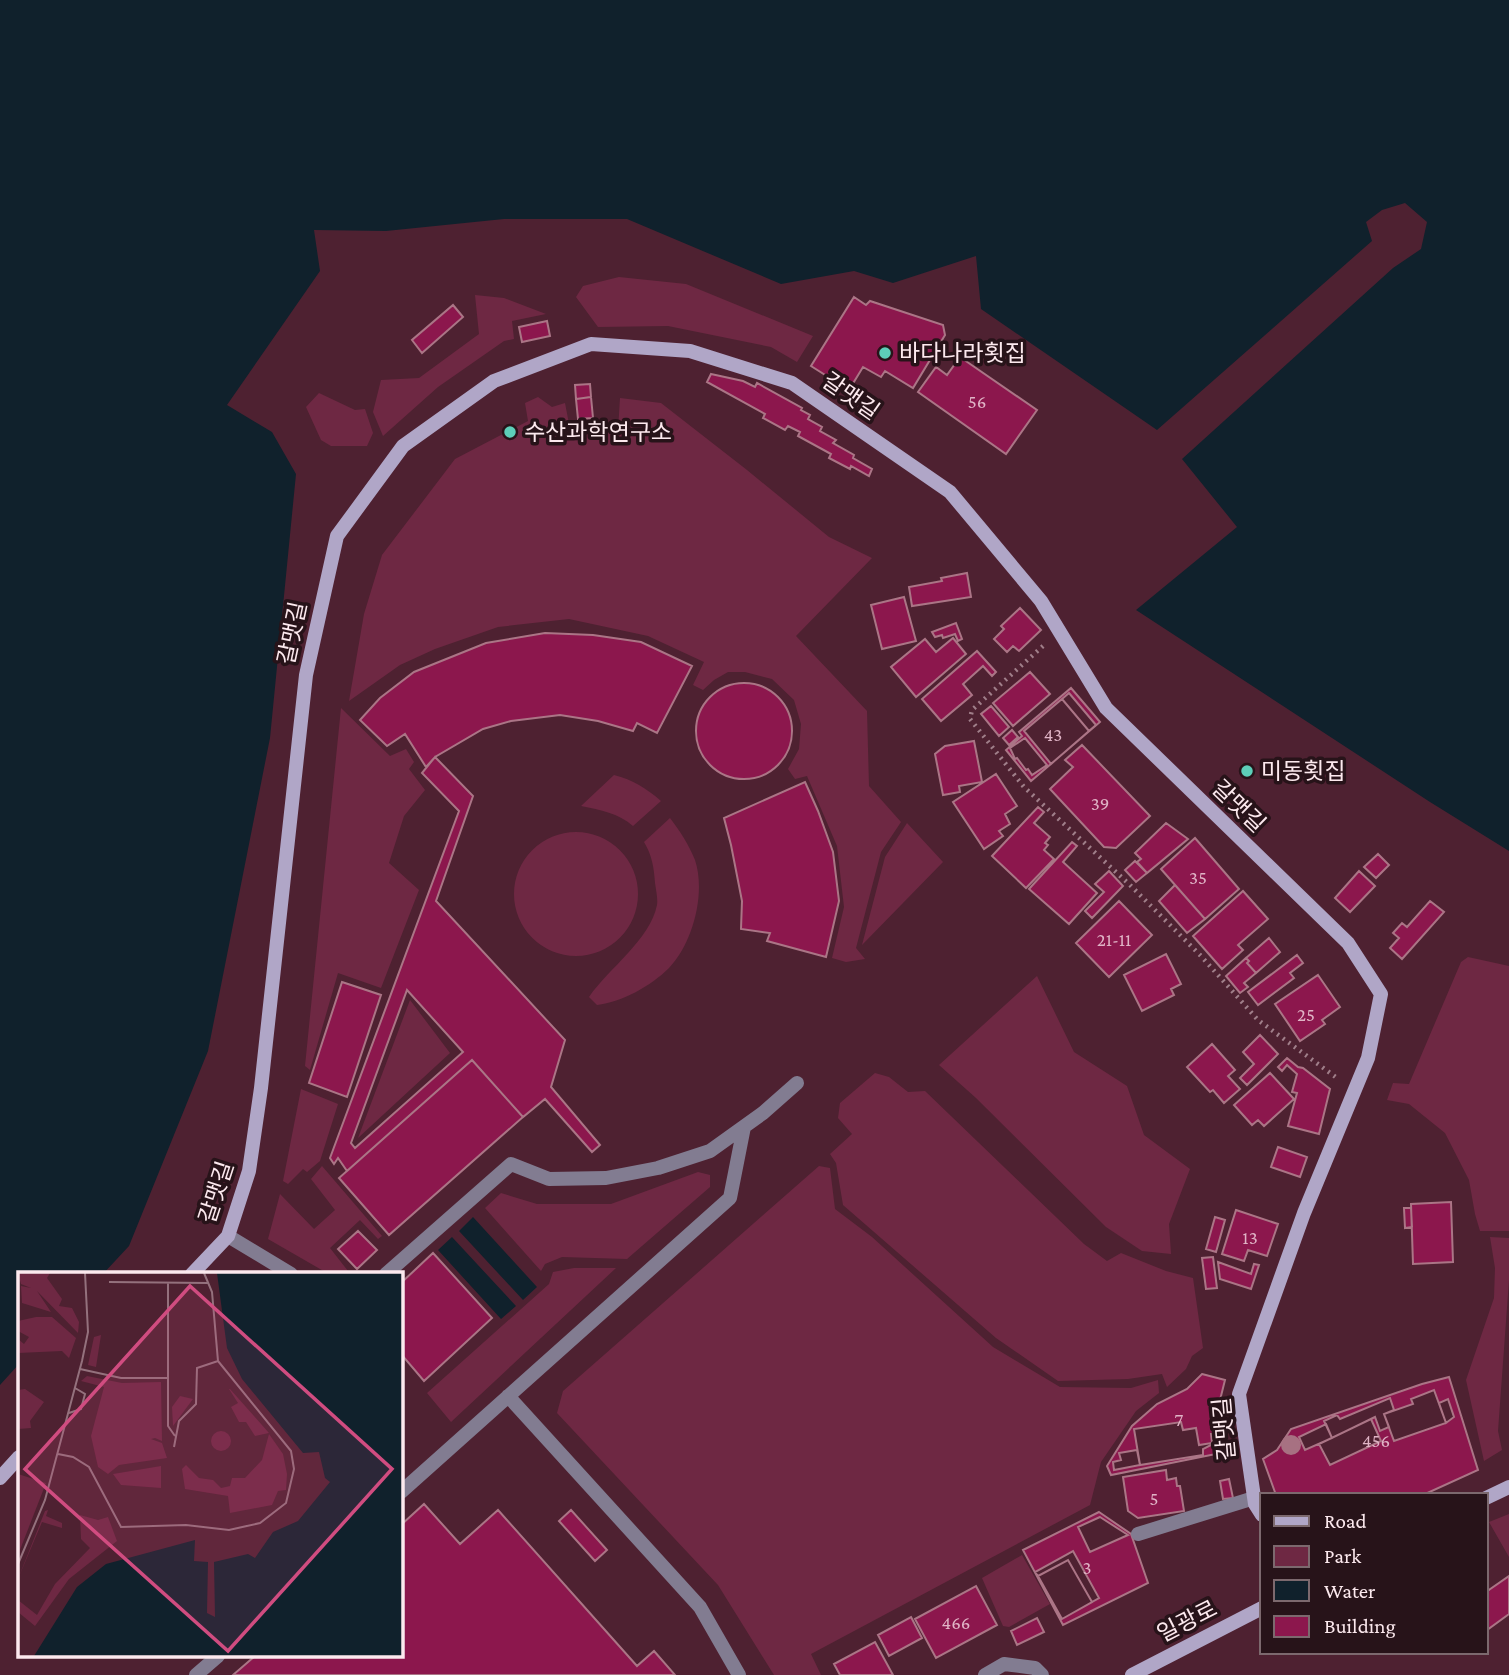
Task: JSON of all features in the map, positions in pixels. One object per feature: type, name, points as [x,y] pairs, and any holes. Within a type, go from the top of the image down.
[{"type":"street","name":"갈맷길","points":[[194,1272],[228,1236],[249,1171],[306,675],[337,536],[403,446],[494,380],[592,344],[690,351],[792,383],[950,492],[1041,601],[1107,708],[1348,943],[1381,994],[1368,1058],[1304,1213],[1239,1394],[1255,1504],[1260,1512]]},
{"type":"street","points":[[0,1478],[18,1458]]},
{"type":"street","points":[[1488,1497],[1509,1487]]},
{"type":"street","name":"일광로","points":[[1132,1675],[1260,1609]]},
{"type":"lane","points":[[388,1272],[510,1164],[549,1180],[606,1178],[658,1168],[710,1151],[763,1113],[797,1083]]},
{"type":"lane","points":[[402,1491],[730,1198],[744,1127]]},
{"type":"lane","points":[[228,1236],[289,1272]]},
{"type":"lane","points":[[508,1396],[700,1607],[739,1675]]},
{"type":"lane","points":[[1138,1534],[1254,1498]]},
{"type":"lane","points":[[196,1675],[216,1658]]},
{"type":"lane","points":[[985,1675],[1004,1664],[1035,1668],[1042,1675]]},
{"type":"path","points":[[1060,631],[972,710],[970,719],[1024,787],[1130,885],[1201,956],[1258,1020],[1354,1090]]},
{"type":"green space","points":[[619,277],[686,284],[813,336],[797,362],[771,347],[668,326],[598,327],[576,297],[583,286]]},
{"type":"green space","points":[[475,295],[504,298],[546,314],[512,321],[514,339],[504,341],[438,387],[383,436],[373,412],[381,380],[419,378],[479,334]]},
{"type":"green space","points":[[319,393],[355,410],[365,409],[373,433],[367,446],[331,446],[321,440],[306,407]]},
{"type":"green space","points":[[538,397],[552,407],[565,403],[570,429],[618,430],[620,398],[661,403],[829,537],[872,558],[796,636],[867,711],[869,786],[901,822],[881,852],[856,948],[865,959],[846,962],[832,958],[844,907],[837,846],[807,776],[795,779],[788,769],[799,749],[801,724],[794,700],[772,679],[745,672],[728,672],[703,690],[693,685],[704,662],[648,636],[569,619],[498,627],[435,649],[400,665],[349,701],[364,614],[382,555],[455,459],[528,421],[525,403]]},
{"type":"green space","points":[[341,708],[390,756],[406,749],[414,762],[409,769],[425,790],[404,816],[389,863],[419,890],[381,988],[338,973],[310,1070],[305,1066]]},
{"type":"green space","points":[[614,775],[639,785],[661,801],[633,826],[615,815],[581,806]]},
{"type":"green space","points":[[670,818],[690,849],[698,873],[698,902],[691,932],[677,958],[662,975],[626,997],[597,1005],[589,997],[638,942],[653,918],[657,894],[652,862],[644,842]]},
{"type":"green space","points":[[907,823],[943,862],[862,945],[885,857]]},
{"type":"green space","points":[[576,832],[600,837],[620,850],[633,870],[638,894],[633,918],[620,938],[600,951],[576,956],[552,951],[532,938],[519,918],[514,894],[519,870],[532,850],[552,837]]},
{"type":"green space","points":[[1468,957],[1509,966],[1509,1231],[1480,1231],[1469,1180],[1445,1133],[1409,1104],[1387,1100],[1393,1083],[1409,1084],[1461,962]]},
{"type":"green space","points":[[1037,976],[1074,1052],[1127,1086],[1144,1135],[1190,1169],[1169,1224],[1171,1254],[1142,1251],[1106,1227],[939,1065]]},
{"type":"green space","points":[[410,1000],[450,1053],[358,1138]]},
{"type":"green space","points":[[875,1073],[889,1077],[908,1092],[925,1091],[1084,1244],[1107,1261],[1121,1253],[1166,1271],[1193,1278],[1203,1348],[1192,1356],[1186,1369],[1167,1387],[1162,1374],[1128,1379],[1058,1381],[996,1338],[843,1205],[836,1163],[830,1154],[852,1134],[838,1118],[840,1103]]},
{"type":"green space","points":[[301,1089],[338,1104],[320,1161],[307,1172],[303,1169],[288,1184],[283,1181]]},
{"type":"green space","points":[[322,1166],[382,1236],[378,1239],[360,1220],[330,1248],[348,1271],[325,1272],[268,1239],[280,1194],[314,1229],[335,1210],[311,1179]]},
{"type":"green space","points":[[819,1166],[830,1168],[835,1209],[872,1237],[993,1347],[1060,1387],[1131,1388],[1158,1380],[1159,1393],[1136,1411],[1101,1462],[1090,1505],[811,1654],[821,1675],[774,1675],[718,1585],[557,1413],[563,1391]]},
{"type":"green space","points":[[698,1172],[710,1175],[710,1187],[627,1259],[562,1257],[545,1264],[541,1271],[485,1208],[501,1193],[537,1204],[611,1204]]},
{"type":"green space","points":[[1490,1237],[1509,1238],[1509,1280],[1498,1431],[1502,1450],[1484,1461],[1466,1380],[1494,1298],[1495,1268]]},
{"type":"green space","points":[[574,1268],[616,1268],[451,1422],[427,1393],[549,1284],[553,1272]]},
{"type":"green space","points":[[1509,1514],[1509,1557],[1489,1522]]},
{"type":"green space","points":[[1022,1555],[1050,1604],[1009,1627],[1003,1626],[982,1578]]},
{"type":"water","points":[[0,0],[1509,0],[1509,851],[1136,610],[1237,527],[1182,459],[1393,268],[1421,249],[1427,222],[1405,203],[1382,210],[1366,222],[1372,241],[1157,430],[981,309],[976,256],[893,283],[854,271],[781,284],[627,219],[504,219],[386,231],[314,230],[320,271],[227,405],[272,432],[296,474],[270,738],[208,1051],[129,1246],[105,1272],[18,1272],[18,1365],[0,1385]]},
{"type":"water","points":[[473,1217],[537,1287],[523,1300],[459,1231]]},
{"type":"water","points":[[452,1237],[516,1306],[501,1319],[438,1250]]},
{"type":"building","points":[[854,297],[866,305],[870,301],[943,325],[945,335],[913,388],[885,371],[881,377],[863,367],[849,390],[811,366]]},
{"type":"building","points":[[453,305],[463,317],[422,353],[412,340]]},
{"type":"building","points":[[547,321],[550,336],[522,342],[519,327]]},
{"type":"building","points":[[960,357],[1037,410],[1006,454],[918,392],[936,367],[947,375]]},
{"type":"building","points":[[711,374],[743,381],[755,387],[757,383],[802,408],[801,410],[810,415],[808,419],[822,427],[820,431],[836,440],[833,443],[872,469],[869,476],[829,458],[831,454],[798,436],[800,432],[788,426],[785,430],[763,418],[765,414],[707,382]]},
{"type":"building","points":[[590,384],[591,397],[576,399],[575,385]]},
{"type":"building","points":[[591,397],[593,418],[578,419],[576,399]]},
{"type":"building","points":[[967,573],[971,597],[912,606],[909,587]]},
{"type":"building","points":[[904,597],[916,641],[882,649],[871,605]]},
{"type":"building","points":[[1020,608],[1041,630],[1019,651],[1013,646],[1007,652],[994,639],[1004,629],[1001,626]]},
{"type":"building","points":[[956,623],[962,639],[958,641],[955,634],[943,638],[942,635],[935,637],[932,632]]},
{"type":"building","points":[[545,633],[593,635],[641,642],[692,666],[657,733],[637,723],[633,731],[598,721],[560,715],[511,721],[483,729],[435,757],[426,767],[405,734],[387,746],[360,720],[380,698],[414,672],[486,643]]},
{"type":"building","points":[[953,638],[966,654],[916,697],[891,667],[925,639],[936,652]]},
{"type":"building","points":[[977,651],[996,672],[992,676],[983,666],[963,684],[972,695],[941,721],[922,699]]},
{"type":"building","points":[[1030,672],[1050,694],[1013,726],[993,703]]},
{"type":"building","points":[[744,683],[762,687],[778,697],[788,713],[792,731],[788,749],[778,765],[762,775],[744,779],[726,775],[710,765],[700,749],[696,731],[700,713],[710,697],[726,687]]},
{"type":"building","points":[[1071,688],[1100,722],[1031,781],[1006,750],[1022,736],[1019,732]]},
{"type":"building","points":[[1069,693],[1096,725],[1089,731],[1062,699]]},
{"type":"building","points":[[1062,699],[1089,731],[1051,764],[1024,731]]},
{"type":"building","points":[[991,706],[1009,727],[999,736],[981,714]]},
{"type":"building","points":[[1012,730],[1018,737],[1009,745],[1003,738]]},
{"type":"building","points":[[1025,738],[1047,765],[1032,775],[1015,759],[1010,748]]},
{"type":"building","points":[[974,741],[982,782],[959,786],[960,792],[943,795],[935,754],[945,746]]},
{"type":"building","points":[[1082,745],[1150,816],[1116,848],[1104,847],[1050,789],[1073,767],[1065,760]]},
{"type":"building","points":[[435,757],[473,796],[436,901],[565,1040],[551,1087],[600,1145],[592,1152],[545,1099],[523,1117],[472,1060],[347,1171],[338,1158],[334,1164],[330,1158],[459,811],[422,773]],"holes":[[[407,990],[463,1052],[355,1148],[351,1143]]]},
{"type":"building","points":[[996,774],[1017,806],[1005,814],[1010,824],[999,831],[1003,836],[984,849],[953,802]]},
{"type":"building","points":[[805,782],[833,852],[839,901],[826,957],[767,941],[770,933],[741,929],[742,901],[724,818]]},
{"type":"building","points":[[1038,807],[1044,812],[1034,823],[1050,837],[1044,850],[1054,859],[1026,888],[992,856]]},
{"type":"building","points":[[1166,823],[1188,839],[1147,873],[1137,862],[1141,859],[1135,853]]},
{"type":"building","points":[[1195,838],[1239,889],[1205,919],[1161,869]]},
{"type":"building","points":[[1072,842],[1077,846],[1063,862],[1097,893],[1069,924],[1029,889]]},
{"type":"building","points":[[1378,854],[1389,865],[1376,878],[1364,867]]},
{"type":"building","points":[[1135,861],[1147,873],[1136,882],[1125,870]]},
{"type":"building","points":[[1109,871],[1123,886],[1092,918],[1085,911],[1104,892],[1095,884]]},
{"type":"building","points":[[1359,871],[1375,886],[1350,912],[1335,898]]},
{"type":"building","points":[[1175,885],[1205,919],[1187,933],[1159,901]]},
{"type":"building","points":[[1243,891],[1268,919],[1238,945],[1243,950],[1222,969],[1193,936]]},
{"type":"building","points":[[1119,901],[1152,935],[1109,977],[1076,943]]},
{"type":"building","points":[[1430,901],[1444,912],[1402,959],[1390,948],[1399,938],[1393,933],[1402,923],[1407,927]]},
{"type":"building","points":[[1269,938],[1280,952],[1256,973],[1246,958]]},
{"type":"building","points":[[1166,954],[1181,984],[1171,989],[1174,995],[1142,1011],[1124,975]]},
{"type":"building","points":[[1297,955],[1303,963],[1290,973],[1294,978],[1258,1005],[1248,992]]},
{"type":"building","points":[[1246,958],[1256,973],[1244,983],[1248,987],[1240,993],[1226,976]]},
{"type":"building","points":[[1318,975],[1340,1007],[1322,1020],[1325,1024],[1300,1041],[1275,1004]]},
{"type":"building","points":[[342,982],[381,995],[347,1097],[309,1083]]},
{"type":"building","points":[[1260,1035],[1278,1054],[1247,1085],[1240,1078],[1254,1064],[1243,1052]]},
{"type":"building","points":[[1212,1044],[1235,1070],[1228,1076],[1240,1089],[1224,1103],[1187,1067]]},
{"type":"building","points":[[1287,1058],[1330,1089],[1319,1134],[1288,1126],[1297,1093],[1292,1092],[1297,1074],[1287,1065],[1282,1071],[1278,1067]]},
{"type":"building","points":[[472,1060],[523,1117],[389,1235],[339,1178]]},
{"type":"building","points":[[1270,1073],[1294,1099],[1264,1126],[1258,1120],[1252,1125],[1234,1105]]},
{"type":"building","points":[[1278,1147],[1307,1157],[1300,1177],[1271,1167]]},
{"type":"building","points":[[1451,1202],[1453,1262],[1413,1264],[1411,1204]]},
{"type":"building","points":[[1404,1208],[1411,1208],[1412,1227],[1405,1228]]},
{"type":"building","points":[[1236,1210],[1278,1224],[1267,1256],[1248,1250],[1244,1261],[1222,1254]]},
{"type":"building","points":[[1215,1217],[1225,1220],[1216,1252],[1206,1249]]},
{"type":"building","points":[[358,1231],[377,1250],[357,1269],[338,1249]]},
{"type":"building","points":[[433,1253],[492,1318],[424,1381],[402,1355],[402,1282]]},
{"type":"building","points":[[1213,1257],[1217,1288],[1206,1289],[1202,1258]]},
{"type":"building","points":[[1218,1262],[1251,1274],[1254,1264],[1259,1265],[1251,1289],[1220,1279]]},
{"type":"building","points":[[1202,1374],[1225,1380],[1217,1412],[1221,1453],[1111,1475],[1107,1466],[1132,1426],[1157,1404],[1187,1389]]},
{"type":"building","points":[[1449,1377],[1478,1470],[1427,1493],[1275,1493],[1263,1459],[1277,1450],[1291,1429]]},
{"type":"building","points":[[1434,1390],[1446,1423],[1394,1441],[1384,1414],[1413,1404],[1411,1399]]},
{"type":"building","points":[[1390,1398],[1394,1410],[1384,1414],[1389,1427],[1380,1431],[1375,1417],[1332,1438],[1324,1421],[1337,1415],[1340,1419]]},
{"type":"building","points":[[1448,1399],[1454,1417],[1446,1423],[1439,1403]]},
{"type":"building","points":[[1371,1419],[1381,1441],[1330,1465],[1319,1444]]},
{"type":"building","points":[[1181,1422],[1183,1430],[1196,1428],[1199,1445],[1212,1443],[1211,1434],[1214,1434],[1215,1443],[1203,1449],[1203,1455],[1140,1465],[1134,1429]]},
{"type":"building","points":[[1326,1424],[1332,1438],[1305,1450],[1299,1437]]},
{"type":"building","points":[[1137,1450],[1140,1465],[1114,1470],[1113,1462],[1121,1460],[1119,1453]]},
{"type":"building","points":[[1166,1470],[1167,1480],[1176,1478],[1177,1486],[1180,1486],[1184,1511],[1138,1518],[1128,1511],[1123,1477]]},
{"type":"building","points":[[1229,1479],[1233,1498],[1223,1499],[1220,1481]]},
{"type":"building","points":[[424,1504],[460,1544],[498,1510],[637,1666],[654,1651],[675,1675],[233,1675],[253,1658],[402,1658],[402,1524]]},
{"type":"building","points":[[571,1510],[607,1550],[595,1561],[559,1521]]},
{"type":"building","points":[[1099,1512],[1131,1534],[1148,1583],[1063,1625],[1023,1550]]},
{"type":"building","points":[[1100,1517],[1128,1535],[1090,1552],[1078,1527]]},
{"type":"building","points":[[1073,1551],[1099,1598],[1092,1602],[1068,1560],[1038,1576],[1035,1572]]},
{"type":"building","points":[[1068,1560],[1092,1602],[1062,1619],[1038,1576]]},
{"type":"building","points":[[1509,1576],[1509,1614],[1488,1629],[1488,1591]]},
{"type":"building","points":[[976,1586],[997,1625],[936,1658],[915,1619]]},
{"type":"building","points":[[911,1617],[922,1638],[889,1656],[878,1635]]},
{"type":"building","points":[[1037,1618],[1044,1632],[1017,1645],[1011,1631]]},
{"type":"building","points":[[875,1642],[893,1675],[840,1675],[834,1664]]},
{"type":"place","name":"바다나라횟집","points":[[885,353]]},
{"type":"place","name":"수산과학연구소","points":[[510,432]]},
{"type":"place","name":"미동횟집","points":[[1247,771]]}]
